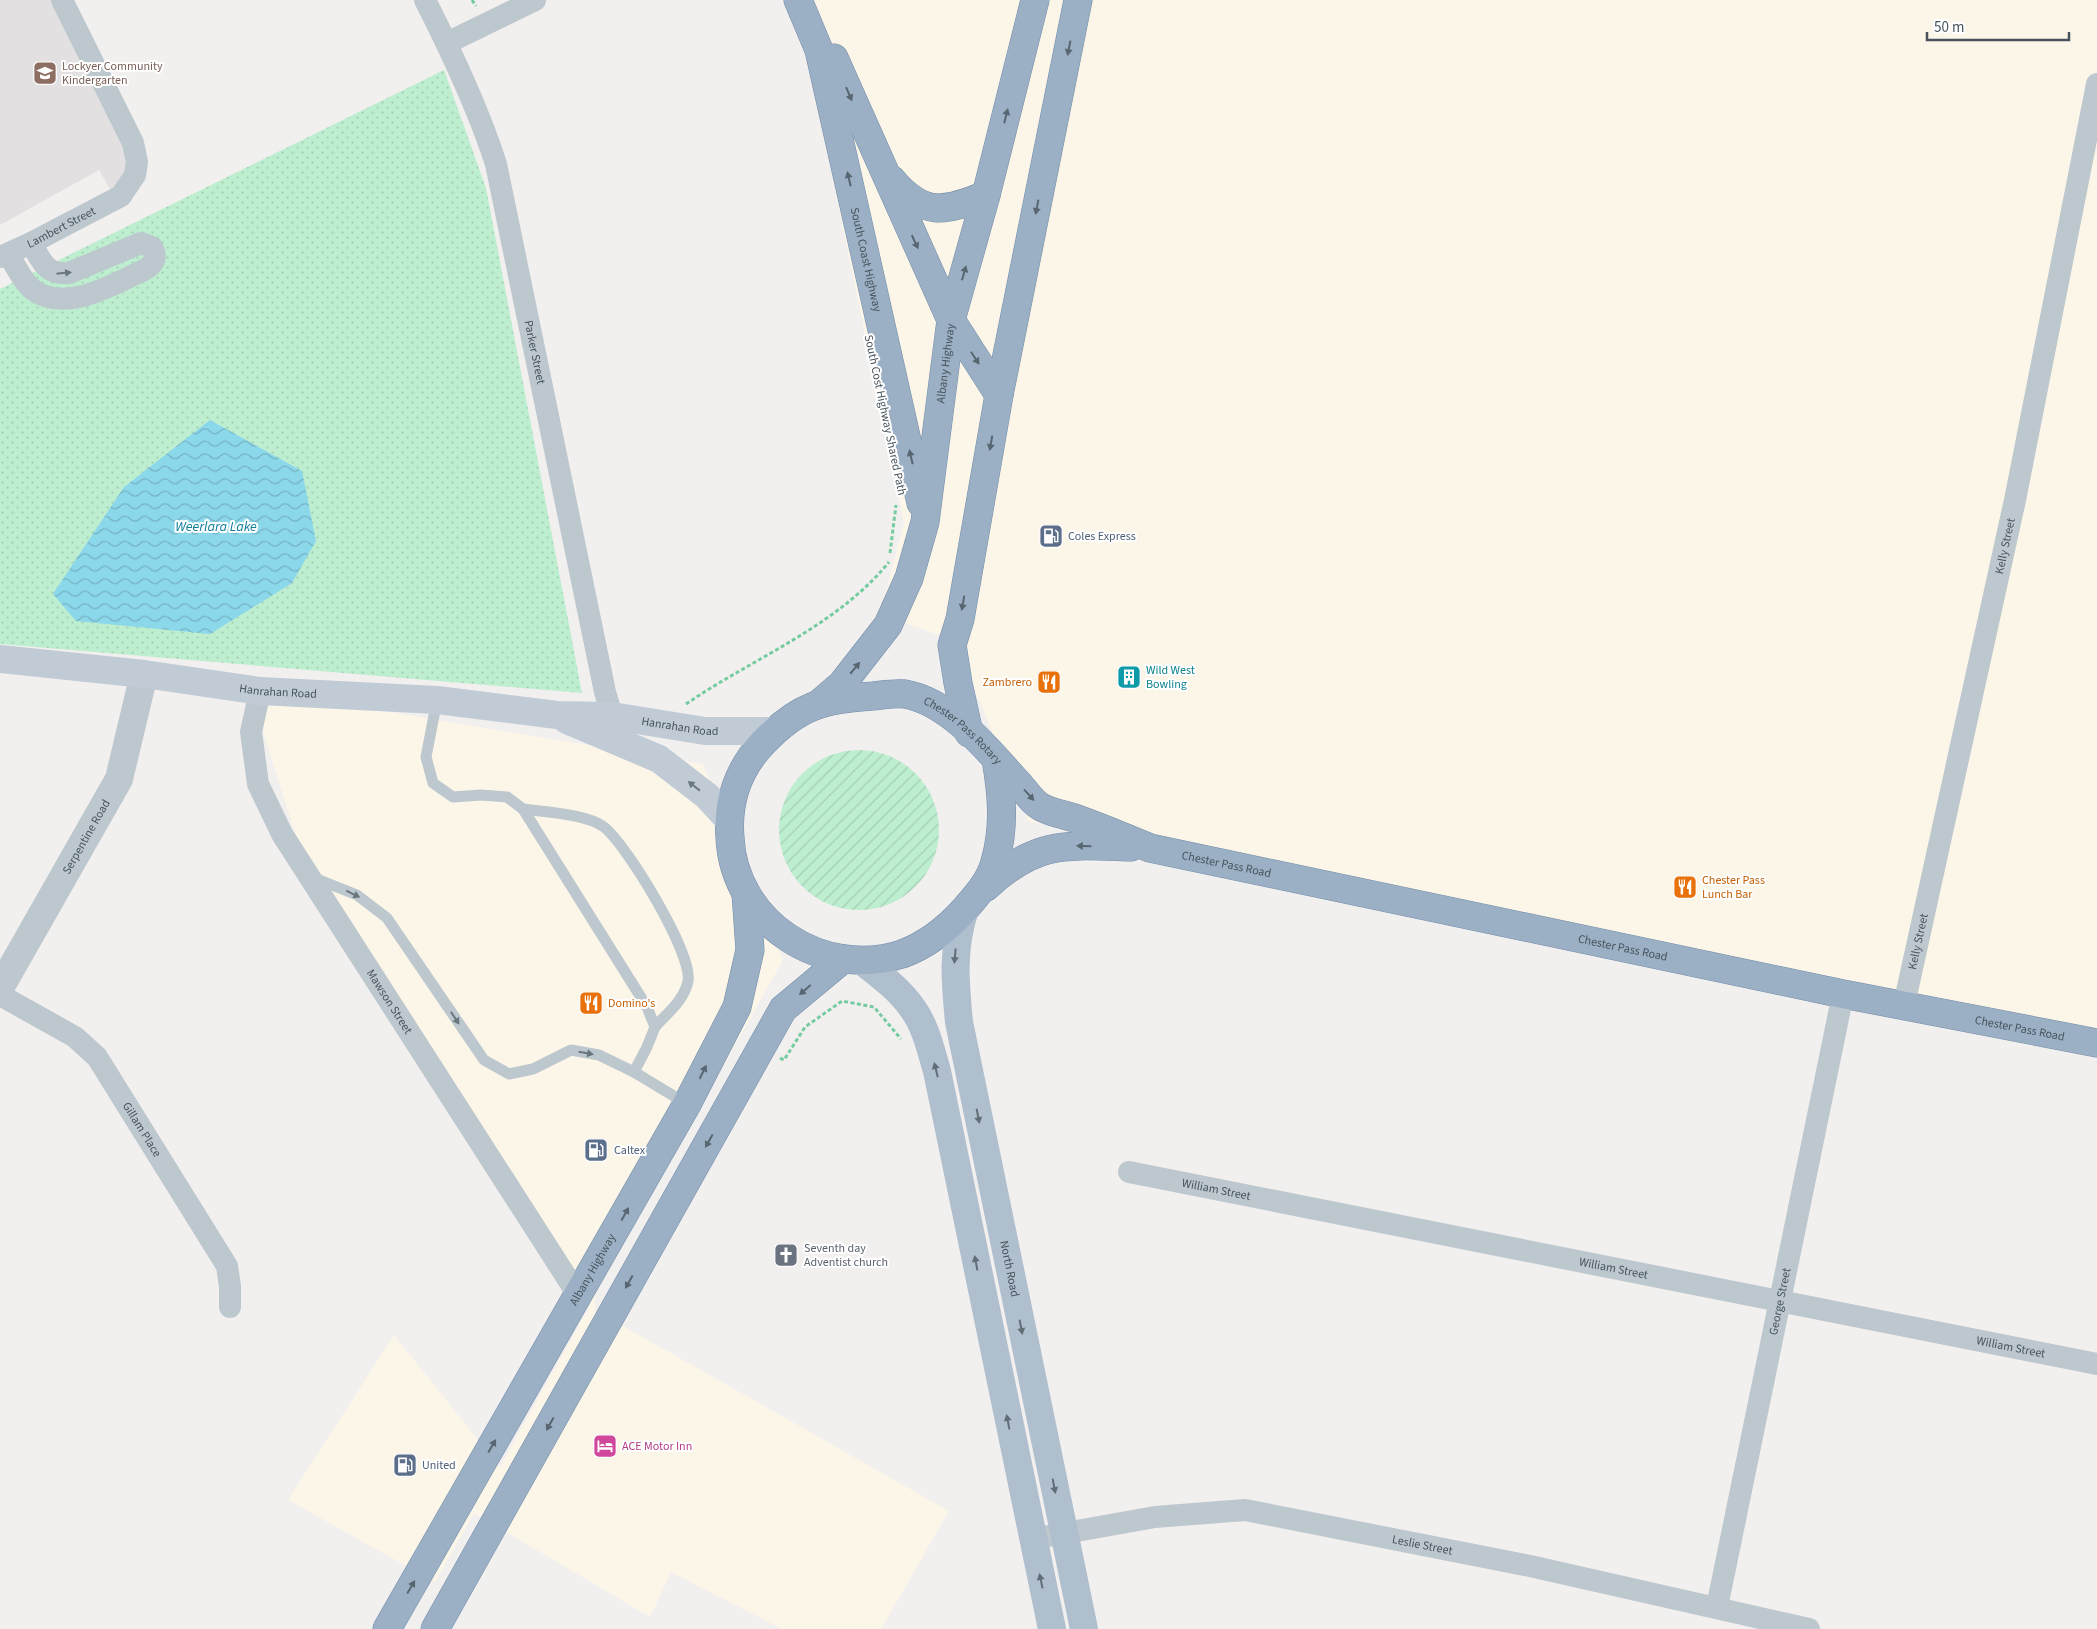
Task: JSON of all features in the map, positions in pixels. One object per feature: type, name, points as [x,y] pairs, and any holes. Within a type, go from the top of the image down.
[{"type":"highway","name":"South Coast Highway","points":[[798,0],[819,50],[925,522]]},
{"type":"highway","points":[[811,0],[816,17],[880,166],[951,320],[999,395]]},
{"type":"highway","name":"Albany Highway","points":[[820,702],[842,684],[888,625],[909,578],[925,522],[951,320],[986,195],[1035,0]]},
{"type":"highway","points":[[969,732],[952,645],[960,619],[999,395],[1078,0]]},
{"type":"highway","points":[[880,166],[903,193],[914,202],[929,208],[952,208],[986,195]]},
{"type":"highway","name":"Chester Pass Rotary","points":[[904,694],[941,708],[996,759],[1002,794],[1002,819],[995,864],[974,899],[952,924],[920,947],[882,959],[852,960],[823,955],[786,938],[762,915],[746,894],[731,859],[729,820],[738,778],[750,757],[774,731],[796,715],[820,702],[904,694]]},
{"type":"highway","name":"Chester Pass Road","points":[[996,759],[1041,808],[1076,818],[1150,848],[1844,994],[2097,1043]]},
{"type":"highway","name":"Chester Pass Road","points":[[974,899],[1008,866],[1040,850],[1071,846],[1150,848]]},
{"type":"highway","name":"Albany Highway","points":[[386,1629],[687,1104],[737,1007],[750,950],[746,894]]},
{"type":"highway","points":[[435,1629],[783,1009],[852,960]]},
{"type":"main road","name":"Hanrahan Road","points":[[0,659],[144,674],[260,691],[436,700],[557,716],[612,716],[705,731],[774,731]]},
{"type":"main road","name":"Hanrahan Road","points":[[557,716],[659,758],[707,796],[729,820]]},
{"type":"main road","name":"North Road","points":[[974,899],[959,928],[954,958],[959,1022],[1084,1629]]},
{"type":"main road","points":[[852,960],[889,983],[914,1010],[926,1035],[936,1071],[1052,1629]]},
{"type":"street","name":"Lambert Street","points":[[4,255],[121,196],[135,175],[137,162],[133,143],[62,0]]},
{"type":"street","name":"Parker Street","points":[[425,0],[447,43],[486,134],[500,179],[605,692],[612,716]]},
{"type":"street","points":[[447,43],[535,0]]},
{"type":"street","name":"Kelly Street","points":[[1904,1005],[2015,500],[2097,84]]},
{"type":"street","points":[[4,255],[34,290],[56,297],[73,298],[86,296],[142,271],[150,267],[155,260],[155,253],[152,247],[141,243],[69,273],[58,274],[48,270],[31,243]]},
{"type":"street","name":"Serpentine Road","points":[[0,988],[119,779],[144,674]]},
{"type":"street","name":"Mawson Street","points":[[260,691],[251,732],[258,784],[282,834],[578,1295]]},
{"type":"street","name":"George Street","points":[[1717,1607],[1844,994]]},
{"type":"street","name":"Gillam Place","points":[[0,995],[75,1037],[97,1057],[227,1266],[230,1286],[230,1307]]},
{"type":"street","name":"William Street","points":[[1129,1172],[1781,1303],[2097,1364]]},
{"type":"street","name":"Leslie Street","points":[[1032,1539],[1155,1517],[1246,1510],[1530,1566],[1809,1629]]},
{"type":"lane","points":[[436,700],[426,757],[433,782],[453,797],[481,795],[507,798],[523,809],[647,1007],[655,1026]]},
{"type":"lane","points":[[523,809],[568,814],[603,826],[635,863],[685,958],[688,980],[681,999],[655,1026],[647,1048],[634,1072]]},
{"type":"lane","points":[[308,875],[358,895],[387,918],[484,1060],[509,1074],[533,1069],[570,1050],[599,1055],[634,1072],[687,1104]]},
{"type":"path","name":"South Cost Highway Shared Path","points":[[683,706],[722,679],[783,646],[821,622],[870,582],[889,562],[897,510],[895,501]]},
{"type":"path","points":[[784,1060],[805,1028],[842,1001],[874,1007],[907,1046]]},
{"type":"shaded area","name":"Lockyer Community Kindergarten","points":[[0,0],[54,0],[126,147],[129,174],[111,191],[99,170],[0,225]]},
{"type":"shaded area","points":[[791,0],[2097,0],[2097,1039],[1155,834],[1029,822],[955,641],[880,614],[904,523],[804,38]]},
{"type":"shaded area","points":[[250,689],[703,764],[783,960],[595,1295],[595,1310],[949,1511],[881,1629],[782,1629],[671,1572],[650,1617],[474,1513],[435,1582],[288,1500],[394,1335],[500,1467],[589,1307],[308,875]]},
{"type":"green space","points":[[444,70],[486,188],[582,693],[0,644],[0,289]]},
{"type":"green space","points":[[859,750],[890,756],[910,768],[921,779],[933,799],[939,830],[933,861],[921,881],[910,892],[890,904],[859,910],[828,904],[808,892],[797,881],[785,861],[779,830],[785,799],[797,779],[808,768],[828,756]]},
{"type":"water","name":"Weerlara Lake","points":[[210,420],[302,471],[316,541],[292,583],[210,634],[76,621],[53,594],[124,487]]},
{"type":"place","name":"Lockyer Community Kindergarten","points":[[45,73]]},
{"type":"place","name":"Coles Express","points":[[1051,536]]},
{"type":"place","name":"Wild West Bowling","points":[[1129,677]]},
{"type":"place","name":"Zambrero","points":[[1049,682]]},
{"type":"place","name":"Chester Pass Lunch Bar","points":[[1685,887]]},
{"type":"place","name":"Domino's","points":[[591,1003]]},
{"type":"place","name":"Caltex","points":[[596,1150]]},
{"type":"place","name":"Seventh day Adventist church","points":[[786,1255]]},
{"type":"place","name":"ACE Motor Inn","points":[[605,1446]]},
{"type":"place","name":"United","points":[[405,1465]]}]
